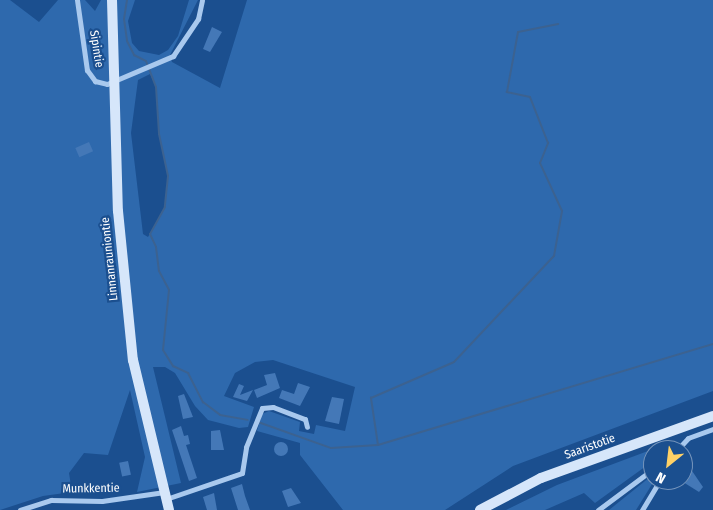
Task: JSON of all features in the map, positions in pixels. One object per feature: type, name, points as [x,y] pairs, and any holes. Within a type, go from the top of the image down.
[{"type":"street","name":"Sipintie","points":[[77,0],[87,70],[95,81],[113,84]]},
{"type":"street","name":"Linnanrauniontie","points":[[112,0],[118,211],[133,360],[170,510]]},
{"type":"street","points":[[113,84],[173,56],[198,19],[202,0]]},
{"type":"street","name":"Munkkentie","points":[[20,510],[51,500],[102,501],[165,495],[242,473],[246,447],[262,408],[273,407],[305,419],[307,427]]},
{"type":"street","name":"Saaristotie","points":[[480,510],[541,478],[713,416]]},
{"type":"street","points":[[686,440],[713,429]]},
{"type":"street","points":[[598,510],[643,476]]},
{"type":"street","points":[[642,510],[654,490]]},
{"type":"shaded area","points":[[0,0],[10,0],[39,22],[58,0],[85,0],[95,11],[101,0],[135,0],[128,21],[132,43],[139,51],[159,55],[168,50],[178,36],[189,0],[198,0],[170,55],[172,62],[220,88],[247,0],[713,0],[713,391],[513,466],[445,510],[343,510],[300,455],[300,443],[257,431],[262,414],[269,411],[300,422],[299,431],[314,434],[316,425],[345,431],[355,387],[273,360],[255,362],[235,373],[224,396],[254,407],[248,427],[239,428],[208,420],[195,406],[175,373],[165,367],[153,367],[181,483],[137,492],[145,457],[130,390],[108,455],[84,453],[69,473],[72,492],[43,496],[0,510]],"holes":[[[150,74],[156,87],[159,134],[168,176],[165,207],[148,237],[143,234],[131,133],[138,80]]]},
{"type":"shaded area","points":[[643,453],[643,468],[595,503],[584,493],[545,510],[506,510],[557,485]]},
{"type":"shaded area","points":[[643,483],[643,490],[648,490],[636,510],[609,510]]},
{"type":"building","points":[[212,27],[222,32],[210,52],[203,49]]},
{"type":"building","points":[[89,142],[93,151],[79,157],[75,148]]},
{"type":"building","points":[[275,373],[280,388],[257,398],[254,390],[267,385],[264,375]]},
{"type":"building","points":[[298,383],[310,387],[300,406],[279,398],[282,390],[294,394]]},
{"type":"building","points":[[239,384],[244,386],[240,395],[253,390],[247,401],[233,397]]},
{"type":"building","points":[[184,394],[193,417],[183,419],[178,396]]},
{"type":"building","points":[[332,397],[344,399],[339,424],[325,421]]},
{"type":"building","points":[[181,426],[184,436],[188,435],[190,444],[186,445],[197,478],[189,481],[172,430]]},
{"type":"building","points":[[220,430],[224,450],[211,450],[211,431]]},
{"type":"building","points":[[281,442],[286,444],[288,449],[286,454],[281,456],[276,454],[274,449],[276,444]]},
{"type":"building","points":[[128,461],[131,475],[122,477],[119,463]]},
{"type":"building","points":[[693,472],[703,487],[699,492],[693,488]]},
{"type":"building","points":[[242,484],[250,510],[238,510],[231,488]]},
{"type":"building","points":[[291,488],[301,503],[288,507],[282,491]]},
{"type":"building","points":[[214,493],[217,510],[207,510],[203,497]]},
{"type":"waterway","points":[[127,0],[124,19],[127,41],[134,55],[146,61],[156,87],[159,134],[168,176],[165,207],[150,234],[156,247],[159,271],[169,290],[163,350],[173,366],[188,373],[203,402],[220,415],[248,420]]},
{"type":"waterway","points":[[378,445],[371,398],[454,362],[554,256],[562,211],[540,163],[548,143],[530,97],[507,92],[518,32],[558,24]]},
{"type":"waterway","points":[[258,422],[331,448],[378,445],[713,344]]}]
